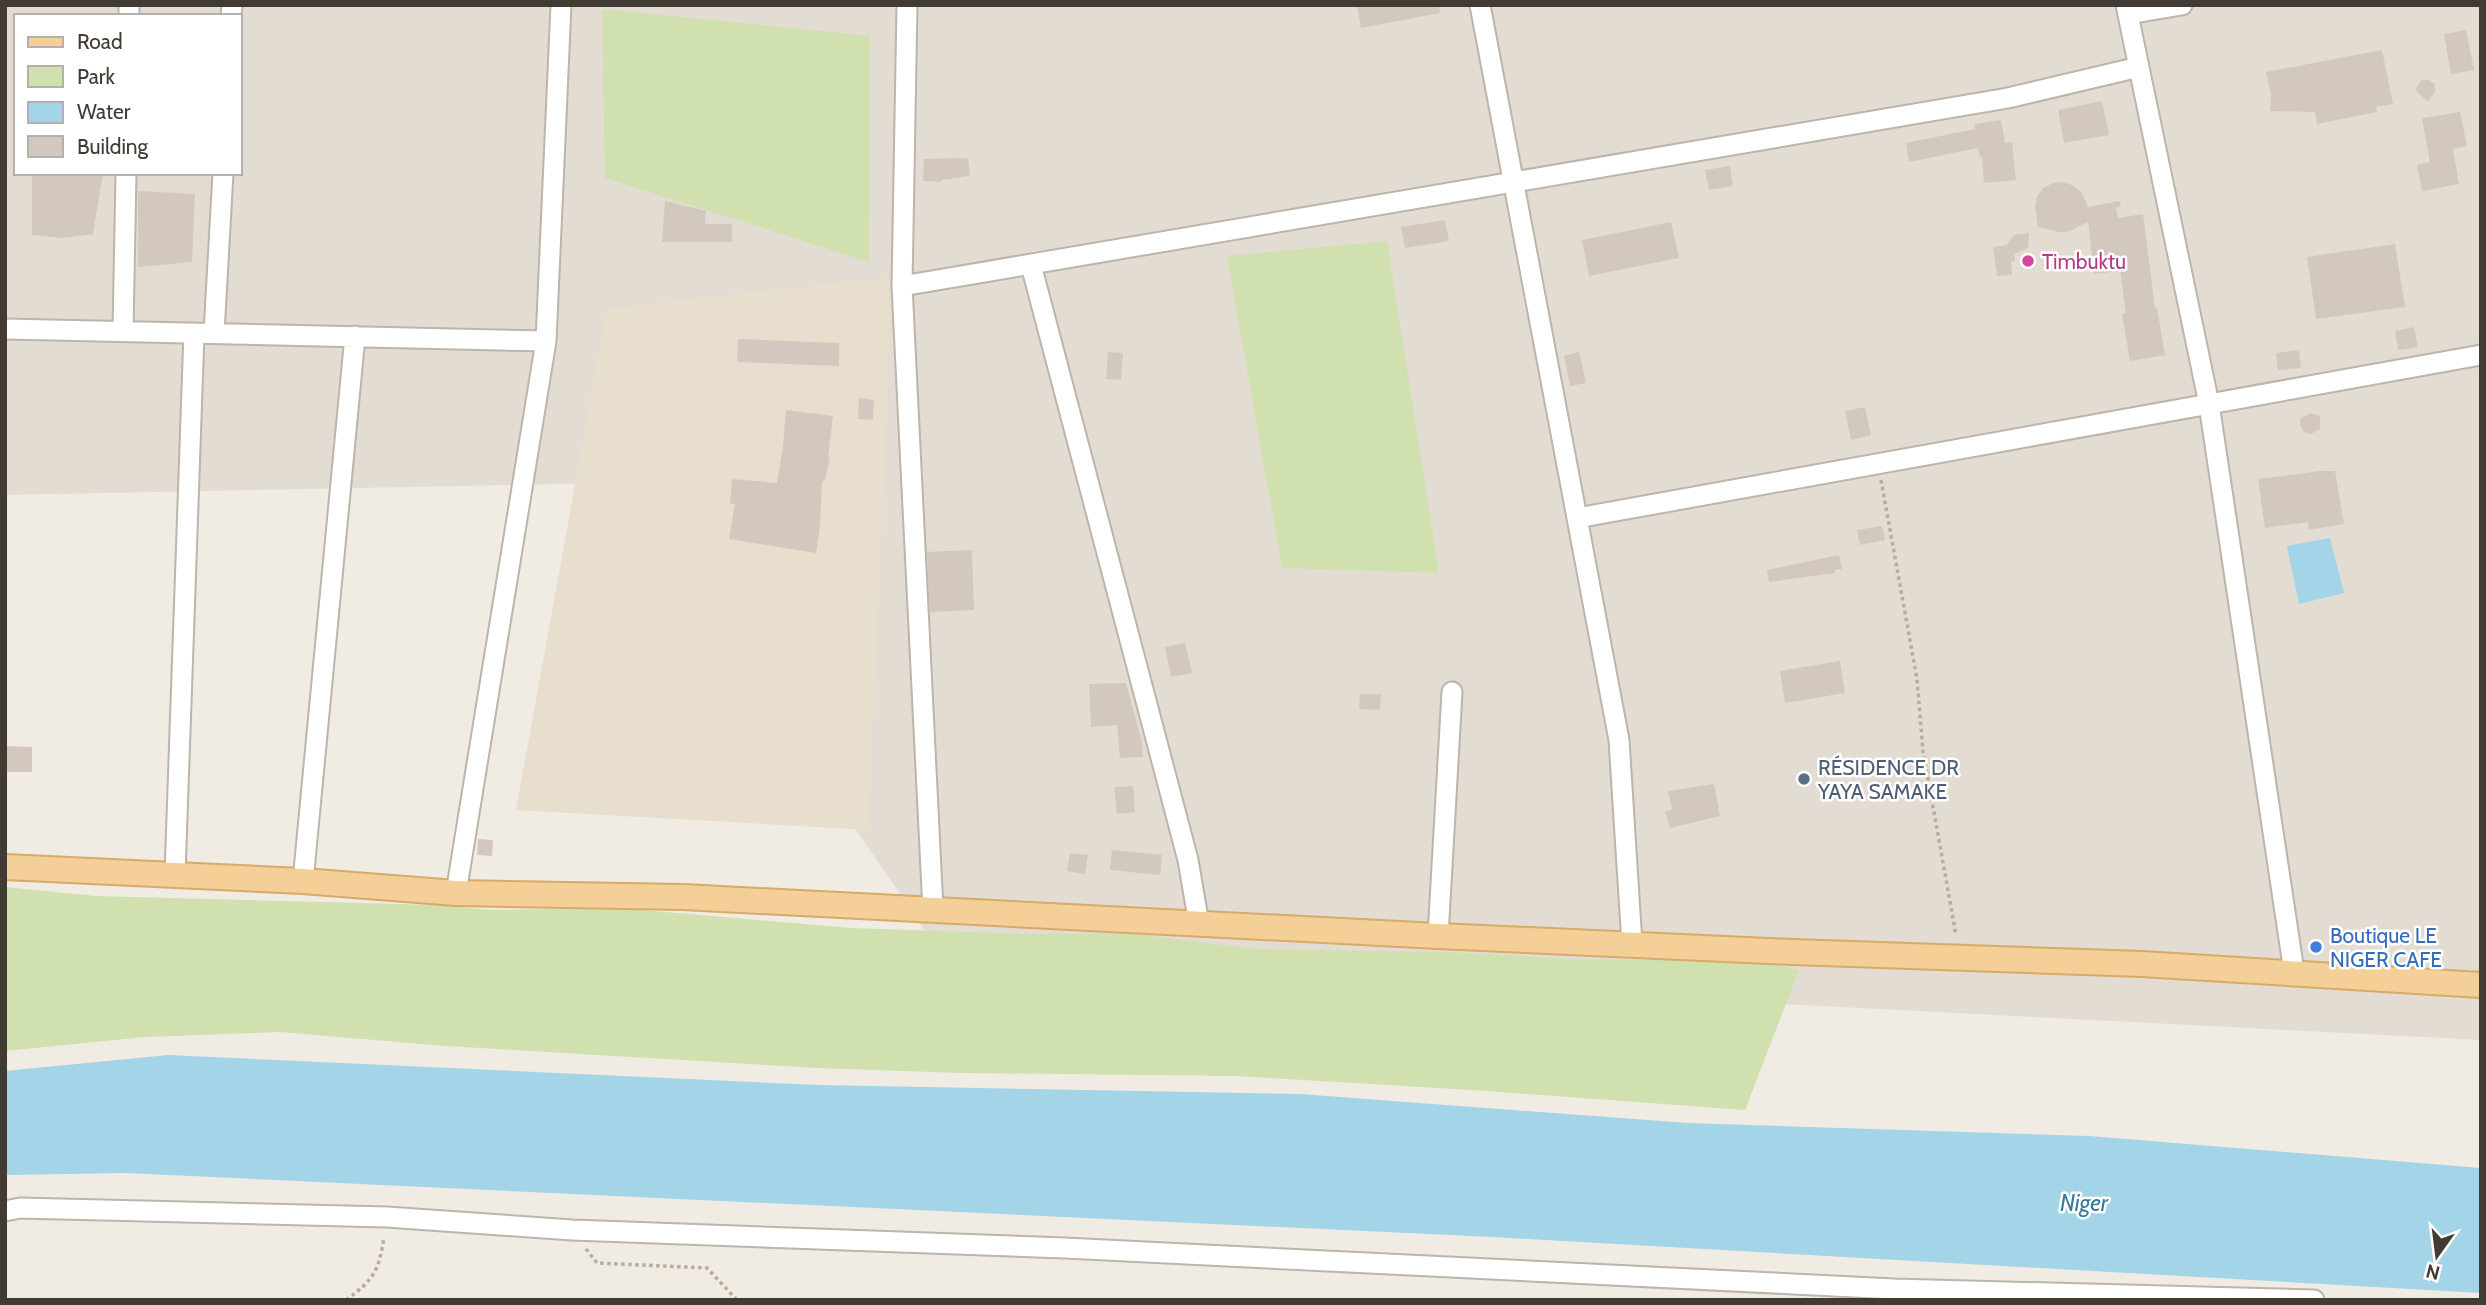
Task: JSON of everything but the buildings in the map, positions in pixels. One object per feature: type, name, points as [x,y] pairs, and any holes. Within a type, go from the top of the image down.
[{"type":"main road","points":[[5,867],[303,881],[456,893],[683,897],[1438,936],[2142,964],[2481,985]]},
{"type":"street","points":[[456,893],[546,341],[561,5]]},
{"type":"street","points":[[907,5],[902,286],[933,910]]},
{"type":"street","points":[[1479,5],[1619,740],[1632,944]]},
{"type":"street","points":[[2182,5],[2127,10],[2209,404],[2294,972]]},
{"type":"street","points":[[902,286],[2008,98],[2139,67]]},
{"type":"street","points":[[123,331],[126,175]]},
{"type":"street","points":[[214,334],[223,175]]},
{"type":"street","points":[[1031,265],[1188,860],[1199,924]]},
{"type":"street","points":[[5,329],[546,341]]},
{"type":"street","points":[[176,874],[194,333]]},
{"type":"street","points":[[303,881],[355,336]]},
{"type":"street","points":[[1577,518],[2481,355]]},
{"type":"street","points":[[1438,936],[1452,692]]},
{"type":"street","points":[[5,1211],[34,1209],[387,1217],[572,1230],[1065,1248],[1880,1289],[2314,1300]]},
{"type":"path","points":[[1878,464],[1917,679],[1923,751],[1938,845],[1961,958]]},
{"type":"path","points":[[346,1300],[363,1288],[380,1265],[387,1217]]},
{"type":"path","points":[[572,1230],[597,1264],[707,1268],[737,1300]]},
{"type":"shaded area","points":[[5,5],[2481,5],[2481,1040],[946,961],[756,684],[707,481],[5,495]]},
{"type":"shaded area","points":[[892,277],[868,830],[516,810],[607,309]]},
{"type":"green space","points":[[602,9],[870,36],[869,262],[605,178]]},
{"type":"green space","points":[[1387,241],[1439,573],[1282,568],[1227,256]]},
{"type":"green space","points":[[5,887],[96,896],[439,905],[491,910],[619,908],[851,928],[1027,934],[1126,933],[1255,949],[1448,952],[1574,959],[1763,961],[1799,970],[1745,1110],[1234,1076],[961,1073],[817,1068],[446,1046],[280,1032],[145,1037],[5,1051]]},
{"type":"water","points":[[2330,538],[2344,593],[2299,604],[2287,546]]},
{"type":"water","name":"Niger","points":[[168,1055],[818,1085],[1300,1094],[1687,1123],[2089,1136],[2481,1168],[2481,1293],[1492,1237],[126,1173],[5,1175],[5,1071]]},
{"type":"place","name":"Timbuktu","points":[[2028,261]]},
{"type":"place","name":"RÉSIDENCE DR YAYA SAMAKE","points":[[1804,779]]},
{"type":"place","name":"Boutique LE NIGER CAFE","points":[[2316,947]]}]
